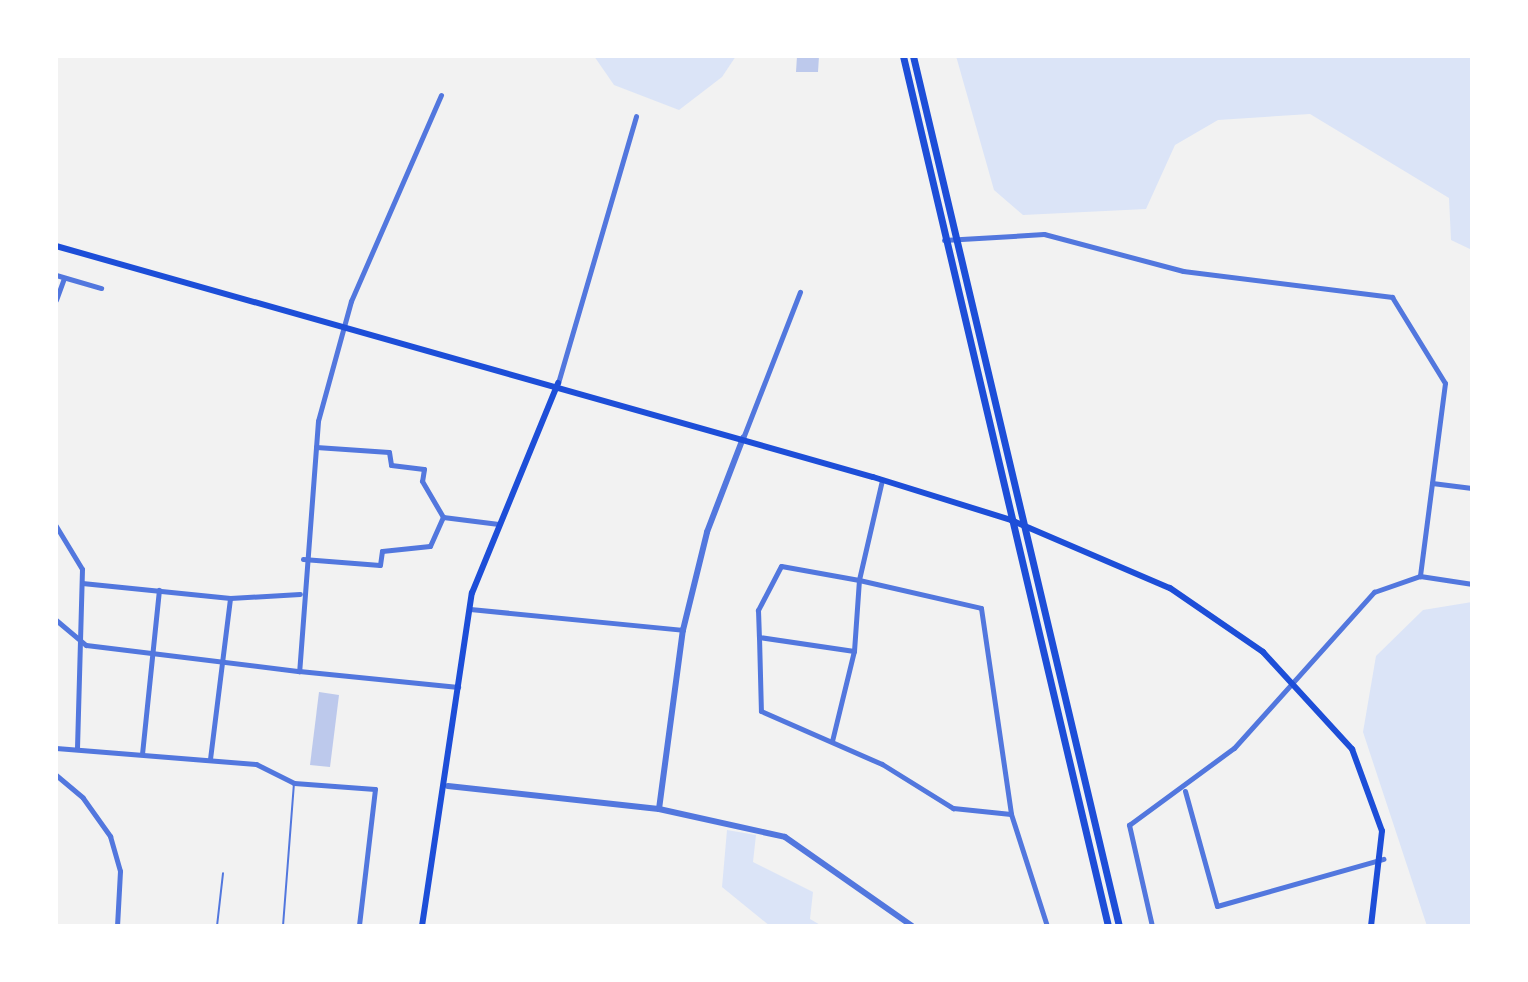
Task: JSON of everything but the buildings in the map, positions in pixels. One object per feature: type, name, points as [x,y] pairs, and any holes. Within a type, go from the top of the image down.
[{"type":"main road","points":[[903,56],[943,240],[1108,926]]},
{"type":"main road","points":[[913,56],[1119,926]]},
{"type":"main road","points":[[56,246],[558,383],[882,480],[1011,520],[1170,588],[1222,620],[1295,682],[1365,774],[1383,859],[1371,926]]},
{"type":"main road","points":[[422,926],[448,786],[470,609],[499,524],[558,383]]},
{"type":"street","points":[[299,671],[300,594],[316,447],[351,301],[441,95]]},
{"type":"street","points":[[558,383],[636,116]]},
{"type":"street","points":[[943,240],[1044,234],[1183,271],[1392,297],[1445,383],[1420,576]]},
{"type":"street","points":[[56,275],[101,288]]},
{"type":"street","points":[[56,300],[64,278]]},
{"type":"street","points":[[659,809],[683,630],[707,532],[800,292]]},
{"type":"street","points":[[316,447],[389,452],[391,465],[424,469],[422,481],[443,517]]},
{"type":"street","points":[[832,741],[854,651],[859,580],[882,480]]},
{"type":"street","points":[[1432,483],[1472,488]]},
{"type":"street","points":[[443,517],[499,524]]},
{"type":"street","points":[[303,559],[380,565],[382,551],[430,546],[443,517]]},
{"type":"street","points":[[56,526],[82,569],[77,748]]},
{"type":"street","points":[[1011,814],[953,808],[832,741],[761,711],[758,610],[781,566],[981,608],[1011,814],[1047,926]]},
{"type":"street","points":[[1152,926],[1129,825],[1185,791],[1295,682],[1374,592],[1420,576],[1472,584]]},
{"type":"street","points":[[81,583],[230,598],[300,594]]},
{"type":"street","points":[[142,754],[159,590]]},
{"type":"street","points":[[210,759],[230,598]]},
{"type":"street","points":[[470,609],[683,630]]},
{"type":"street","points":[[56,620],[78,637],[153,653],[458,687]]},
{"type":"street","points":[[759,637],[854,651]]},
{"type":"street","points":[[56,748],[256,764],[294,783],[375,789],[359,926]]},
{"type":"street","points":[[56,775],[83,798],[110,836],[120,871],[117,926]]},
{"type":"street","points":[[448,786],[659,809],[785,837],[912,926]]},
{"type":"street","points":[[1185,791],[1217,906],[1383,859]]},
{"type":"lane","points":[[283,926],[294,783]]},
{"type":"lane","points":[[217,926],[223,873]]},
{"type":"shaded area","points":[[594,56],[736,56],[722,77],[679,110],[614,85]]},
{"type":"shaded area","points":[[956,56],[1472,56],[1472,250],[1451,240],[1449,198],[1310,114],[1218,120],[1175,145],[1146,209],[1023,215],[994,190]]},
{"type":"shaded area","points":[[1472,602],[1472,926],[1427,926],[1363,732],[1376,656],[1423,610]]},
{"type":"shaded area","points":[[727,830],[756,835],[753,862],[813,892],[810,919],[822,926],[770,926],[722,887]]}]
